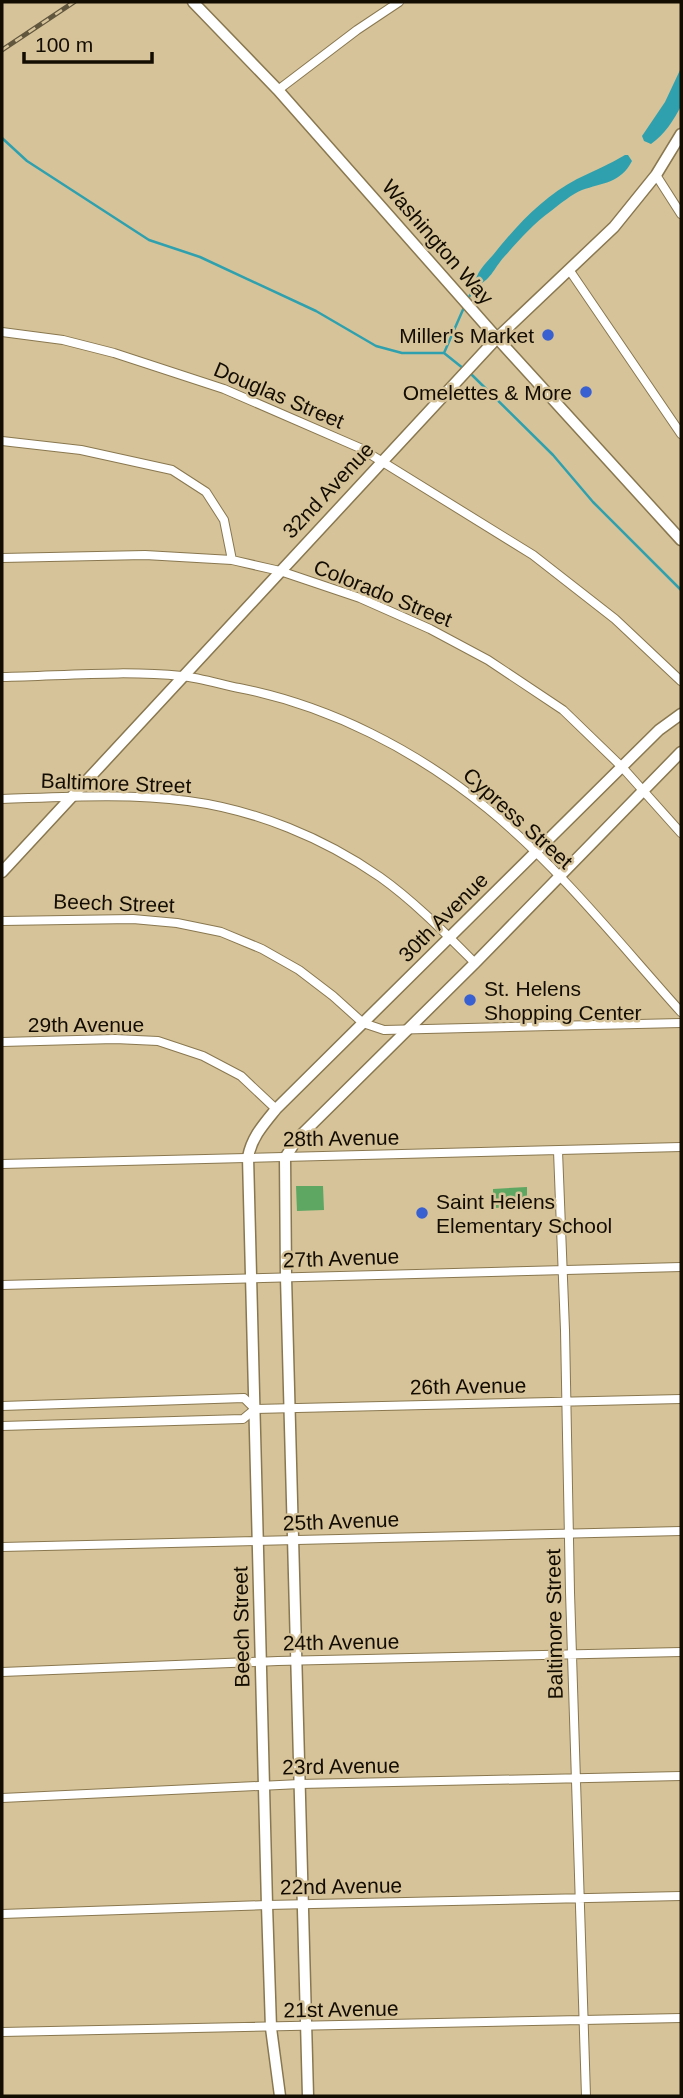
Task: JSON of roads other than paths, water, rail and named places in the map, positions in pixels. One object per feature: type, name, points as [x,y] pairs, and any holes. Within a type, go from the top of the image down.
[{"type":"street","name":"Washington Way","points":[[193,2],[278,90],[497,338],[681,540]]},
{"type":"street","points":[[278,90],[399,2]]},
{"type":"street","name":"32nd Avenue","points":[[2,872],[497,338],[614,226],[656,175],[681,134]]},
{"type":"street","points":[[656,175],[681,214]]},
{"type":"street","points":[[570,271],[681,434]]},
{"type":"street","name":"Douglas Street","points":[[2,332],[64,340],[114,353],[235,394],[360,448],[533,555],[615,619],[681,681]]},
{"type":"street","points":[[2,441],[81,450],[172,470],[206,492],[224,520],[232,560]]},
{"type":"street","name":"Colorado Street","points":[[2,558],[145,555],[232,560],[280,571],[360,598],[430,629],[488,660],[563,710],[622,767],[681,833]]},
{"type":"street","name":"Cypress Street","points":[[2,677],[138,674],[183,676],[266,693],[338,719],[395,745],[438,771],[489,810],[535,852],[681,1012]]},
{"type":"street","name":"30th Avenue","points":[[248,1157],[256,1133],[276,1109],[659,730],[681,714]]},
{"type":"street","points":[[308,2096],[289,1408],[285,1157],[296,1139],[475,963],[681,752]]},
{"type":"street","name":"Baltimore Street","points":[[2,799],[145,797],[188,801],[231,809],[289,829],[334,848],[380,877],[418,907],[475,963]]},
{"type":"street","name":"Beech Street","points":[[2,921],[133,919],[177,923],[221,932],[262,949],[299,970],[363,1023]]},
{"type":"street","points":[[363,1023],[384,1030],[681,1023]]},
{"type":"street","name":"29th Avenue","points":[[2,1042],[115,1039],[158,1041],[203,1056],[241,1076],[276,1109]]},
{"type":"street","name":"28th Avenue","points":[[2,1164],[681,1147]]},
{"type":"street","name":"Baltimore Street","points":[[558,1151],[586,2096]]},
{"type":"street","name":"Beech Street","points":[[248,1157],[271,2028],[280,2096]]},
{"type":"street","name":"27th Avenue","points":[[2,1284],[681,1267]]},
{"type":"street","name":"26th Avenue","points":[[2,1406],[244,1398],[255,1409]]},
{"type":"street","name":"26th Avenue","points":[[2,1426],[243,1419],[255,1409],[681,1399]]},
{"type":"street","name":"25th Avenue","points":[[2,1547],[681,1531]]},
{"type":"street","name":"24th Avenue","points":[[2,1672],[260,1661],[681,1652]]},
{"type":"street","name":"23rd Avenue","points":[[2,1798],[300,1784],[681,1776]]},
{"type":"street","name":"22nd Avenue","points":[[2,1914],[681,1896]]},
{"type":"street","name":"21st Avenue","points":[[2,2032],[681,2018]]},
{"type":"water","points":[[681,68],[681,106],[660,136],[651,144],[644,141],[642,136],[665,102]]},
{"type":"water","points":[[625,155],[632,161],[622,174],[578,192],[562,202],[526,232],[488,278],[475,286],[476,278],[484,266],[542,203],[577,179]]},
{"type":"waterway","points":[[2,138],[27,161],[149,240],[200,257],[316,311],[376,346],[402,353],[444,353],[464,369]]},
{"type":"waterway","points":[[468,299],[475,286]]},
{"type":"waterway","points":[[444,353],[465,305]]},
{"type":"waterway","points":[[470,373],[553,455],[593,502],[681,590]]},
{"type":"railway","points":[[2,50],[74,2]]},
{"type":"place","name":"Miller's Market","points":[[548,335]]},
{"type":"place","name":"Omelettes & More","points":[[586,392]]},
{"type":"place","name":"St. Helens Shopping Center","points":[[470,1000]]},
{"type":"place","name":"Saint Helens Elementary School","points":[[422,1213]]}]
